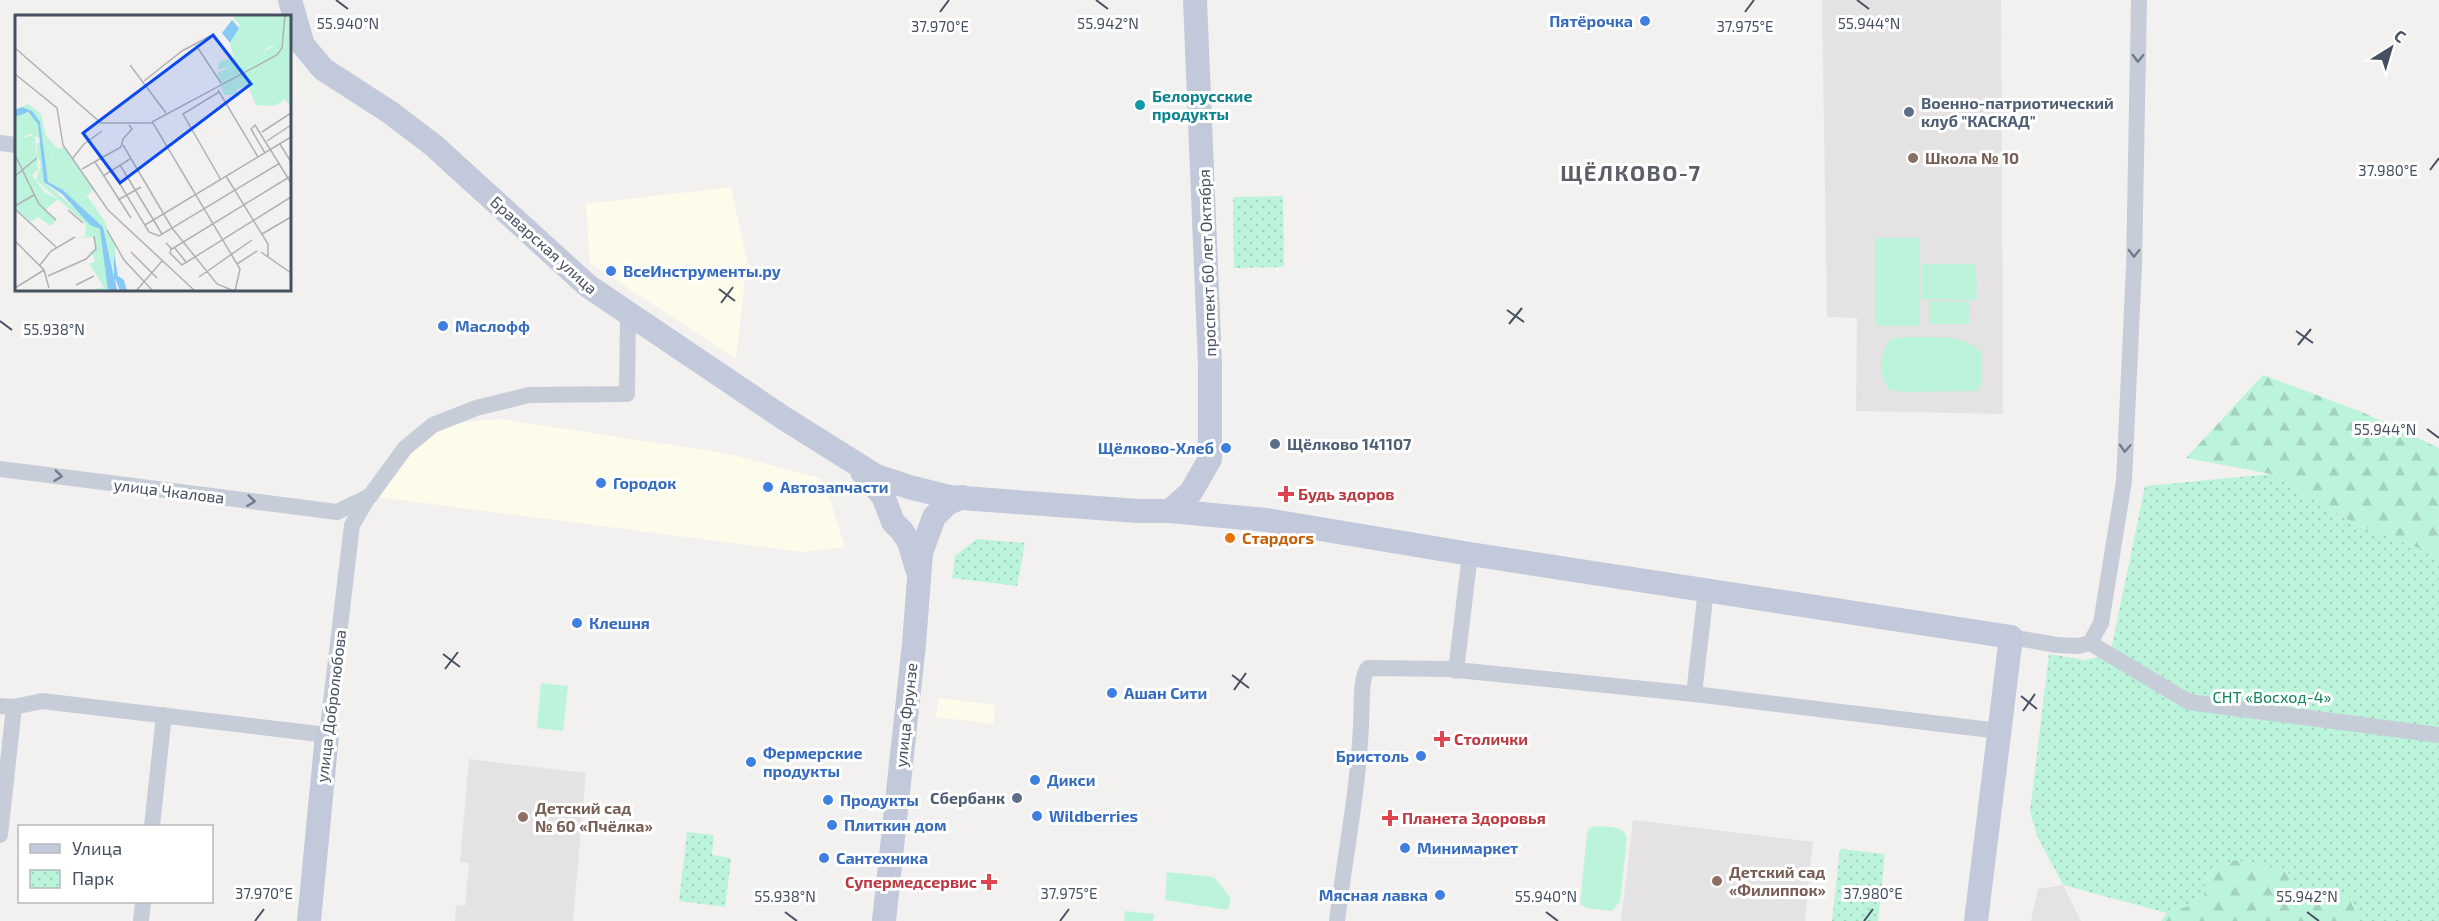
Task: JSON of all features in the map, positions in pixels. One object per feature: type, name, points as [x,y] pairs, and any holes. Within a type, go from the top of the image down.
[{"type":"street","name":"Браварская улица","points":[[290,0],[303,45],[323,69],[391,113],[433,145],[588,286],[628,315],[839,453]]},
{"type":"street","name":"проспект 60 лет Октября","points":[[1170,511],[1191,492],[1210,459],[1210,354],[1195,0]]},
{"type":"street","points":[[2090,643],[2101,623],[2124,481],[2134,266],[2139,0]]},
{"type":"street","points":[[0,143],[15,145]]},
{"type":"street","name":"улица Добролюбова","points":[[309,921],[327,735],[352,525],[405,448],[432,425],[476,408],[528,395],[627,394],[628,315]]},
{"type":"street","points":[[839,453],[876,476],[949,497],[1138,511],[1170,511],[1266,520],[2057,645],[2078,646],[2090,643],[2189,702],[2439,735]]},
{"type":"street","points":[[839,453],[876,486],[893,522],[902,531],[914,552],[919,580]]},
{"type":"street","name":"улица Чкалова","points":[[0,469],[337,513],[370,496]]},
{"type":"street","points":[[889,510],[897,492],[916,488],[932,498],[933,520],[921,553],[919,580]]},
{"type":"street","points":[[902,531],[909,533],[922,531],[948,503],[963,497]]},
{"type":"street","points":[[1456,671],[1470,554]]},
{"type":"street","name":"улица Фрунзе","points":[[884,921],[919,580]]},
{"type":"street","points":[[1694,694],[1706,590]]},
{"type":"street","points":[[1976,921],[2011,637]]},
{"type":"street","points":[[1337,921],[1360,753],[1365,671],[1372,667],[1456,671],[1694,694],[2000,731]]},
{"type":"street","points":[[0,835],[7,706],[42,701],[327,735]]},
{"type":"street","points":[[152,825],[164,715]]},
{"type":"street","points":[[141,921],[143,903]]},
{"type":"shaded area","name":"Школа № 10","points":[[1822,0],[2001,0],[2003,414],[1856,411],[1857,318],[1827,317]]},
{"type":"shaded area","points":[[731,187],[747,261],[736,359],[590,263],[586,204]]},
{"type":"shaded area","name":"Городок","points":[[499,419],[730,454],[819,478],[826,488],[845,547],[802,552],[370,496],[433,425]]},
{"type":"shaded area","points":[[939,698],[995,705],[993,724],[936,717]]},
{"type":"shaded area","name":"Детский сад № 60 «Пчёлка»","points":[[469,759],[586,773],[573,921],[455,921],[456,905],[465,906],[469,863],[460,862]]},
{"type":"shaded area","name":"Детский сад «Филиппок»","points":[[1633,820],[1813,842],[1805,921],[1621,921]]},
{"type":"shaded area","points":[[2063,885],[2081,921],[2031,921],[2038,889]]},
{"type":"green space","points":[[1283,196],[1284,267],[1234,268],[1233,197]]},
{"type":"green space","points":[[1875,238],[1920,238],[1920,326],[1875,326]]},
{"type":"green space","points":[[1922,264],[1976,264],[1977,300],[1922,299]]},
{"type":"green space","points":[[1929,301],[1970,302],[1969,324],[1929,324]]},
{"type":"green space","points":[[1946,337],[1965,341],[1981,352],[1982,384],[1976,391],[1889,390],[1885,384],[1881,364],[1884,351],[1890,339]]},
{"type":"green space","points":[[2263,375],[2362,412],[2439,448],[2439,556],[2355,524],[2271,474],[2186,458]]},
{"type":"green space","name":"СНТ «Восход-4»","points":[[2271,474],[2355,524],[2439,556],[2439,921],[2359,921],[2348,894],[2307,902],[2287,871],[2235,860],[2207,873],[2203,901],[2167,913],[2063,885],[2037,836],[2030,811],[2049,654],[2084,660],[2110,655],[2145,486]]},
{"type":"green space","points":[[977,539],[1025,543],[1017,586],[952,578],[955,556]]},
{"type":"green space","points":[[541,683],[568,686],[563,731],[537,728]]},
{"type":"green space","points":[[1595,826],[1619,829],[1627,838],[1620,902],[1612,911],[1586,908],[1580,904],[1587,833]]},
{"type":"green space","points":[[687,832],[714,835],[712,855],[731,858],[725,907],[679,901]]},
{"type":"green space","points":[[1840,849],[1885,854],[1878,921],[1832,921]]},
{"type":"green space","points":[[2235,860],[2287,871],[2307,901],[2348,894],[2359,921],[2161,921],[2167,913],[2203,901],[2207,873]]},
{"type":"green space","points":[[1167,872],[1214,877],[1231,898],[1228,910],[1165,900]]},
{"type":"green space","points":[[1125,911],[1154,914],[1153,921],[1124,921]]},
{"type":"place","name":"Пятёрочка","points":[[1645,21]]},
{"type":"place","name":"Белорусские продукты","points":[[1140,105]]},
{"type":"place","name":"Военно-патриотический клуб \"КАСКАД\"","points":[[1909,112]]},
{"type":"place","name":"Школа № 10","points":[[1913,158]]},
{"type":"place","name":"ВсеИнструменты.ру","points":[[611,271]]},
{"type":"place","name":"Маслофф","points":[[443,326]]},
{"type":"place","name":"Щёлково 141107","points":[[1275,444]]},
{"type":"place","name":"Щёлково-Хлеб","points":[[1226,448]]},
{"type":"place","name":"Городок","points":[[601,483]]},
{"type":"place","name":"Автозапчасти","points":[[768,487]]},
{"type":"place","name":"Будь здоров","points":[[1286,494]]},
{"type":"place","name":"Стардогs","points":[[1230,538]]},
{"type":"place","name":"Клешня","points":[[577,623]]},
{"type":"place","name":"Ашан Сити","points":[[1112,693]]},
{"type":"place","name":"Столички","points":[[1442,739]]},
{"type":"place","name":"Бристоль","points":[[1421,756]]},
{"type":"place","name":"Фермерские продукты","points":[[751,762]]},
{"type":"place","name":"Дикси","points":[[1035,780]]},
{"type":"place","name":"Сбербанк","points":[[1017,798]]},
{"type":"place","name":"Продукты","points":[[828,800]]},
{"type":"place","name":"Wildberries","points":[[1037,816]]},
{"type":"place","name":"Детский сад № 60 «Пчёлка»","points":[[523,817]]},
{"type":"place","name":"Планета Здоровья","points":[[1390,818]]},
{"type":"place","name":"Плиткин дом","points":[[832,825]]},
{"type":"place","name":"Минимаркет","points":[[1405,848]]},
{"type":"place","name":"Сантехника","points":[[824,858]]},
{"type":"place","name":"Детский сад «Филиппок»","points":[[1717,881]]},
{"type":"place","name":"Супермедсервис","points":[[989,882]]},
{"type":"place","name":"Мясная лавка","points":[[1440,895]]},
{"type":"district","name":"ЩЁЛКОВО-7","points":[[1631,173]]}]
